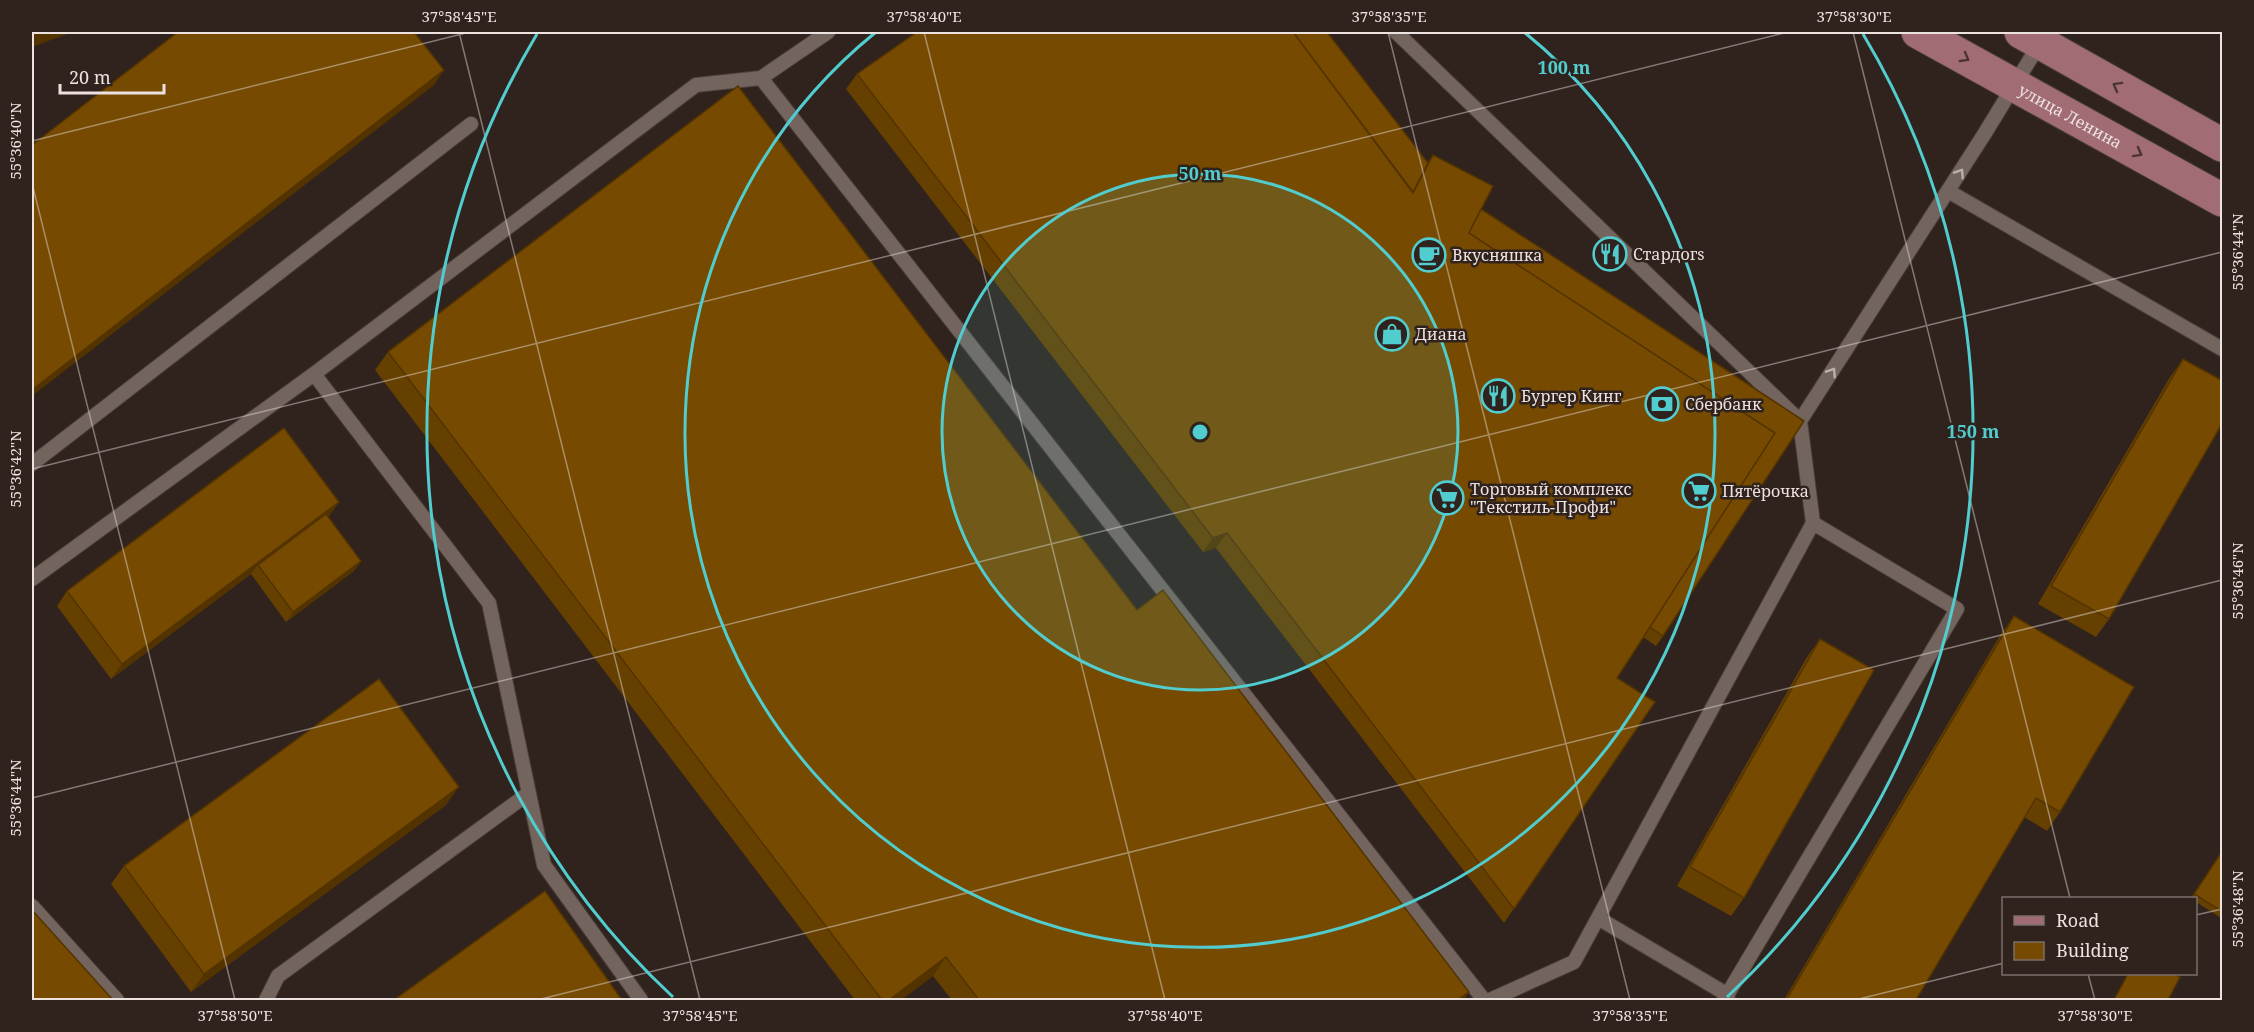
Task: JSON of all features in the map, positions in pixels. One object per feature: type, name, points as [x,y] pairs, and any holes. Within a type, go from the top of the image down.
[{"type":"main road","name":"улица Ленина","points":[[1918,32],[2223,200]]},
{"type":"main road","points":[[2030,37],[2223,145]]},
{"type":"lane","points":[[32,579],[314,374],[696,85],[761,78],[828,32]]},
{"type":"lane","points":[[1396,32],[1800,421],[1813,523],[1574,962],[1490,1000]]},
{"type":"lane","points":[[1800,421],[1948,191],[2013,85],[2030,37]]},
{"type":"lane","points":[[761,78],[1484,1000]]},
{"type":"lane","points":[[32,464],[471,124]]},
{"type":"lane","points":[[1948,191],[2223,349]]},
{"type":"lane","points":[[314,374],[489,603],[544,864],[641,1000]]},
{"type":"lane","points":[[1598,918],[1726,998],[1957,609],[1813,523]]},
{"type":"lane","points":[[266,1000],[278,976],[529,793]]},
{"type":"lane","points":[[32,906],[117,1000]]},
{"type":"building","points":[[32,32],[44,32],[32,36]]},
{"type":"building","points":[[178,32],[414,32],[444,70],[32,390],[32,145]]},
{"type":"building","name":"Торговый комплекс \"Текстиль-Профи\"","points":[[917,32],[1293,32],[1413,193],[1433,155],[1493,186],[1469,233],[1775,433],[1617,678],[1655,702],[1514,909],[1227,533],[1213,538],[857,74]]},
{"type":"building","points":[[1293,32],[1327,32],[1428,163],[1413,192]]},
{"type":"building","points":[[738,86],[1137,610],[1163,590],[1469,992],[1457,1000],[979,1000],[946,957],[889,1000],[882,1000],[388,352]]},
{"type":"building","points":[[1481,209],[1804,421],[1663,636],[1650,627],[1775,433],[1469,233]]},
{"type":"building","points":[[2183,359],[2223,381],[2223,422],[2109,619],[2051,586]]},
{"type":"building","points":[[284,428],[339,502],[122,664],[67,591]]},
{"type":"building","points":[[326,514],[361,561],[293,612],[258,565]]},
{"type":"building","points":[[2014,616],[2134,687],[2060,812],[2036,798],[1916,1000],[1786,1000]]},
{"type":"building","points":[[1820,639],[1874,670],[1744,898],[1690,867]]},
{"type":"building","points":[[379,679],[459,787],[204,974],[124,866]]},
{"type":"building","points":[[2223,850],[2223,912],[2194,894]]},
{"type":"building","points":[[545,891],[622,1000],[394,1000]]},
{"type":"building","points":[[32,910],[113,1000],[32,1000]]},
{"type":"building","points":[[2127,975],[2176,975],[2180,977],[2168,1000],[2114,1000]]},
{"type":"place","name":"Стардогs","points":[[1610,254]]},
{"type":"place","name":"Вкусняшка","points":[[1429,255]]},
{"type":"place","name":"Диана","points":[[1392,334]]},
{"type":"place","name":"Бургер Кинг","points":[[1498,396]]},
{"type":"place","name":"Сбербанк","points":[[1662,404]]},
{"type":"place","name":"Пятёрочка","points":[[1699,491]]},
{"type":"place","name":"Торговый комплекс \"Текстиль-Профи\"","points":[[1447,498]]}]
